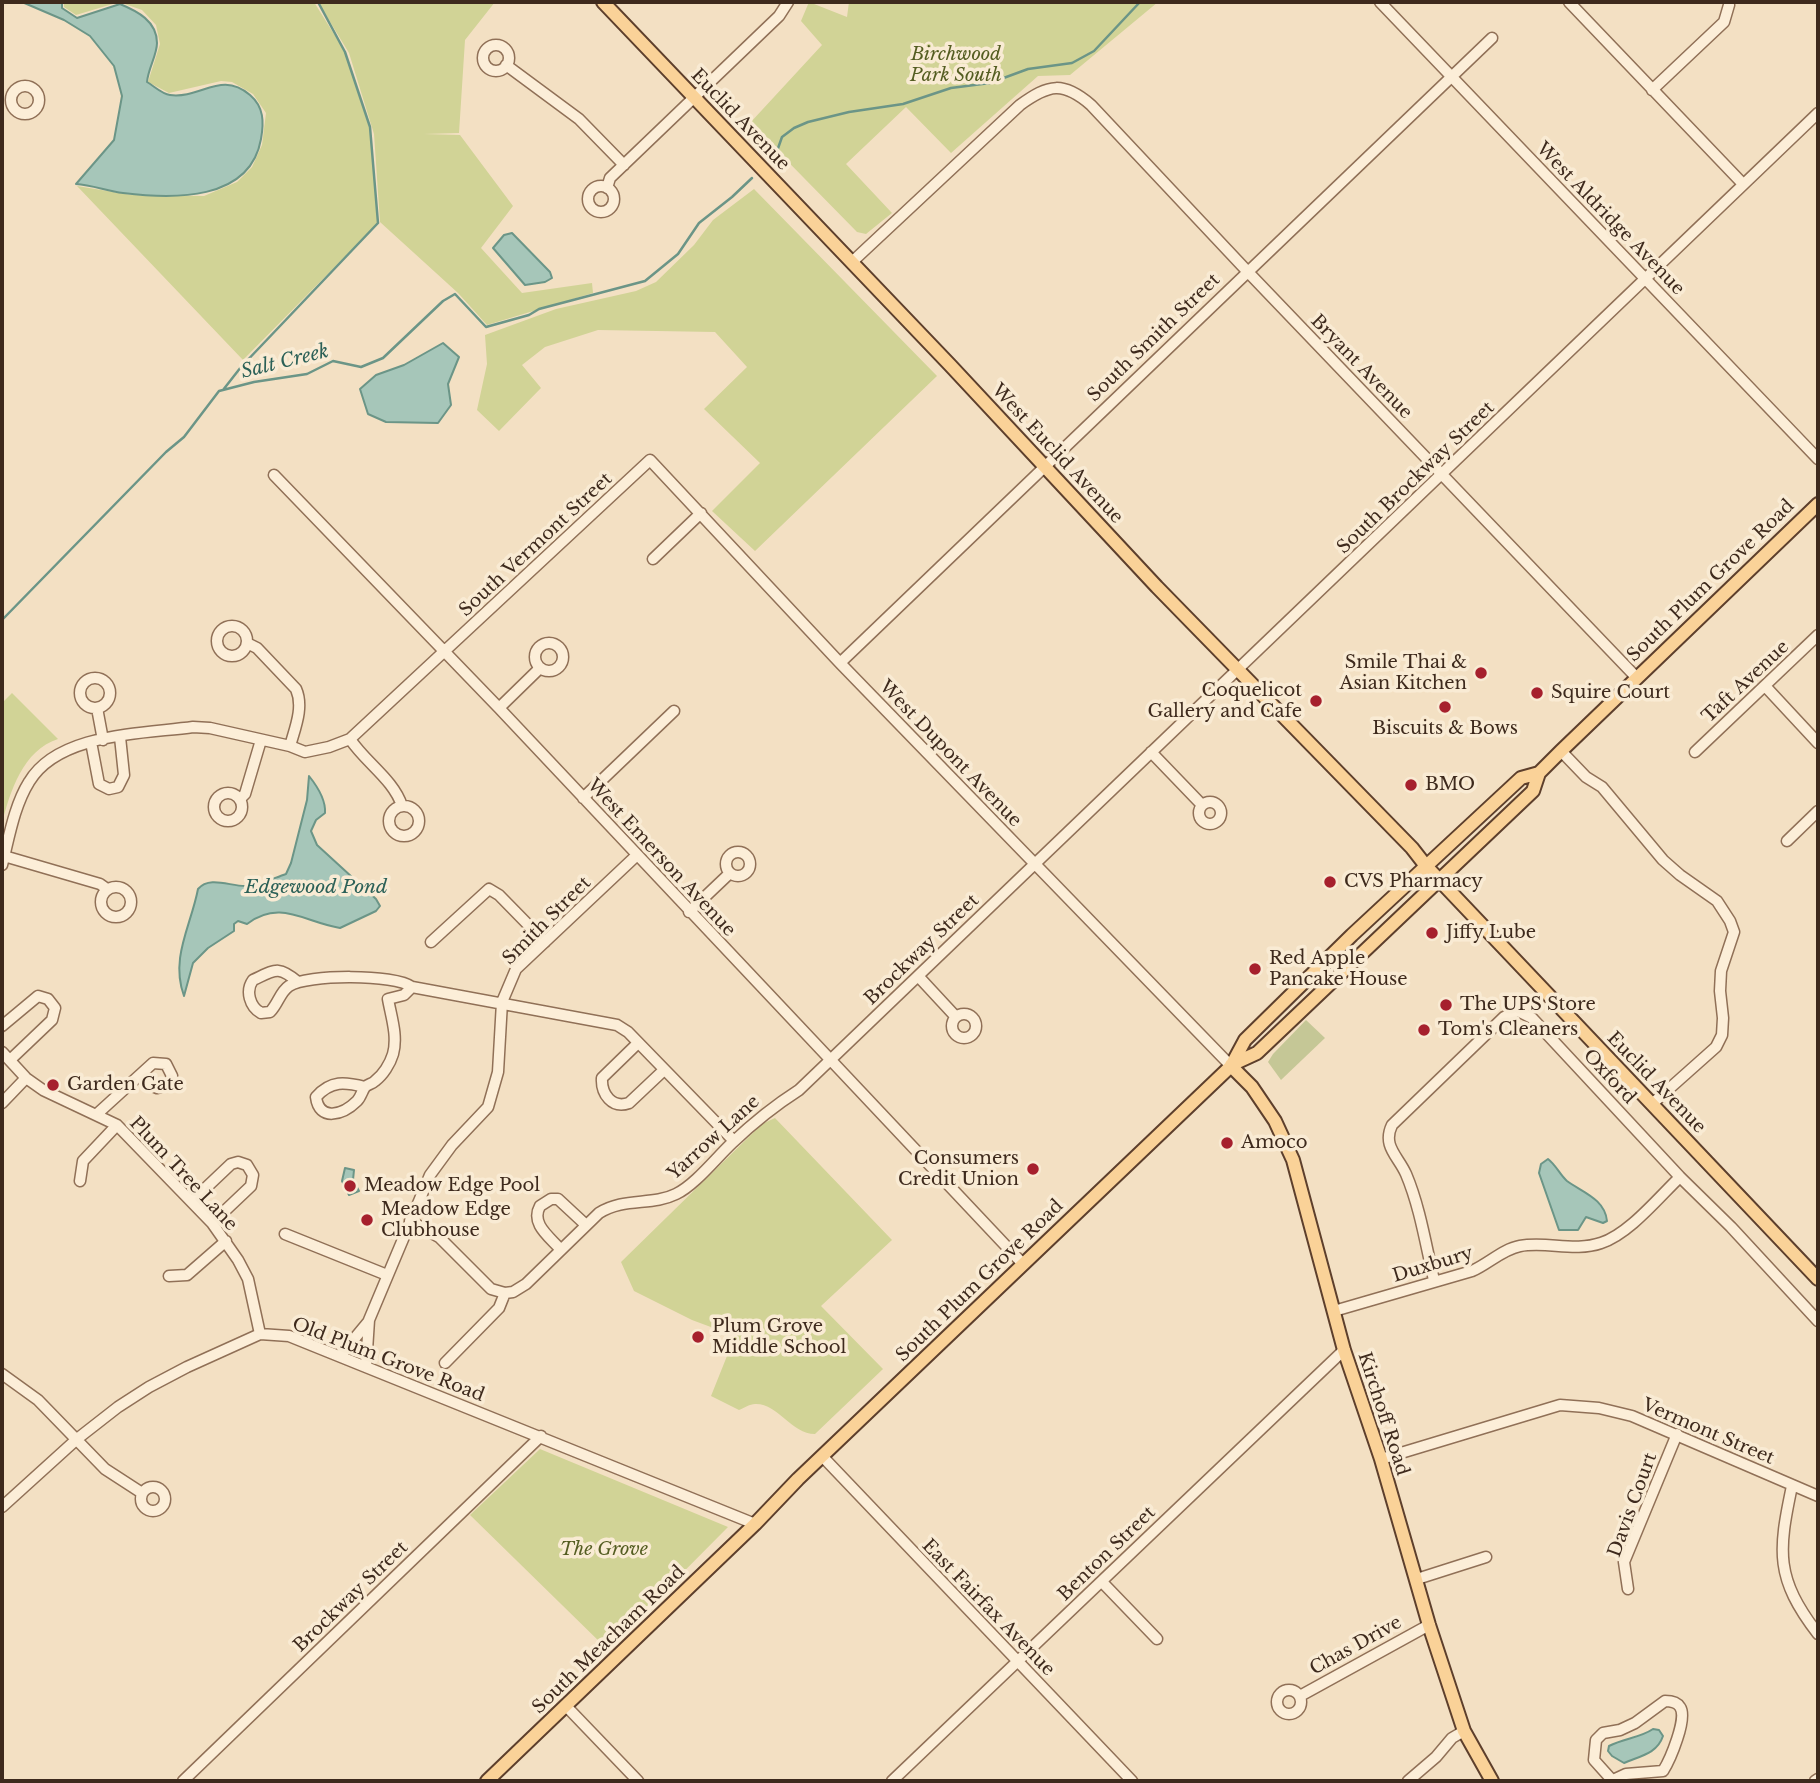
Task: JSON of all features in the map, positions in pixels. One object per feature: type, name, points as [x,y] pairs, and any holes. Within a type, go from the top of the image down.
[{"type":"main road","name":"Euclid Avenue","points":[[603,2],[852,262]]},
{"type":"main road","name":"West Euclid Avenue","points":[[852,262],[1157,587],[1238,668]]},
{"type":"main road","name":"South Plum Grove Road","points":[[755,1524],[822,1456],[1231,1066],[1257,1053],[1440,881],[1533,791],[1539,773],[1561,751],[1818,504]]},
{"type":"main road","name":"Euclid Avenue","points":[[1238,668],[1412,848],[1440,881],[1818,1279]]},
{"type":"main road","name":"South Plum Grove Road","points":[[1231,1066],[1245,1040],[1352,935],[1521,778],[1539,773]]},
{"type":"main road","name":"Kirchoff Road","points":[[1231,1066],[1252,1087],[1275,1121],[1293,1160],[1344,1350],[1381,1459],[1429,1625],[1464,1731],[1492,1781]]},
{"type":"main road","name":"South Meacham Road","points":[[487,1781],[755,1524]]},
{"type":"street","points":[[607,188],[610,178],[779,16],[788,2]]},
{"type":"street","name":"West Aldridge Avenue","points":[[1380,2],[1818,458]]},
{"type":"street","points":[[1569,2],[1743,184]]},
{"type":"street","points":[[1652,90],[1724,22],[1729,5]]},
{"type":"street","name":"South Smith Street","points":[[840,663],[1492,38]]},
{"type":"street","points":[[506,65],[579,119],[624,165]]},
{"type":"street","name":"Bryant Avenue","points":[[852,262],[1020,105],[1038,92],[1058,88],[1074,91],[1091,104],[1636,677]]},
{"type":"street","name":"South Brockway Street","points":[[1034,864],[1818,113]]},
{"type":"street","name":"West Dupont Avenue","points":[[650,460],[840,663],[1231,1066]]},
{"type":"street","name":"South Vermont Street","points":[[444,653],[650,460]]},
{"type":"street","name":"West Emerson Avenue","points":[[274,475],[499,708],[1023,1264]]},
{"type":"street","points":[[653,559],[701,513]]},
{"type":"street","name":"Taft Avenue","points":[[1695,752],[1818,635]]},
{"type":"street","points":[[247,643],[257,648],[296,689],[300,697],[290,746]]},
{"type":"street","points":[[107,889],[100,884],[3,861],[20,803],[30,780],[50,759],[74,746],[91,742],[193,727],[210,728],[290,746],[305,752],[329,747],[350,739],[444,653]]},
{"type":"street","points":[[499,708],[540,668]]},
{"type":"street","points":[[1765,686],[1818,743]]},
{"type":"street","points":[[97,708],[103,740]]},
{"type":"street","points":[[583,798],[674,711]]},
{"type":"street","points":[[91,742],[99,783],[109,789],[118,787],[124,775],[120,737]]},
{"type":"street","points":[[350,739],[399,796],[402,806]]},
{"type":"street","points":[[240,799],[245,794],[261,740]]},
{"type":"street","points":[[1561,751],[1586,777],[1602,786],[1672,868],[1717,901],[1734,932],[1721,971],[1723,1018],[1716,1047],[1652,1104]]},
{"type":"street","points":[[1151,752],[1202,805]]},
{"type":"street","points":[[1787,841],[1818,811]]},
{"type":"street","name":"Smith Street","points":[[340,1356],[369,1320],[430,1175],[443,1156],[488,1107],[498,1072],[502,1002],[516,969],[636,856]]},
{"type":"street","name":"Brockway Street","points":[[831,1059],[1034,864]]},
{"type":"street","points":[[689,912],[730,873]]},
{"type":"street","points":[[431,942],[489,889],[499,895],[545,942]]},
{"type":"street","points":[[298,982],[286,971],[279,969],[253,980],[249,990],[252,1006],[261,1013],[270,1012],[283,991],[298,982],[362,976],[617,1025],[638,1042],[734,1141]]},
{"type":"street","points":[[918,976],[956,1017]]},
{"type":"street","points":[[365,1087],[360,1098],[344,1111],[333,1115],[323,1113],[317,1105],[316,1097],[332,1083],[365,1087],[373,1083],[383,1072],[394,1052],[394,1032],[383,980]]},
{"type":"street","points":[[388,999],[404,995],[412,987]]},
{"type":"street","points":[[2,1026],[38,996],[48,999],[55,1008],[52,1020],[5,1057]]},
{"type":"street","name":"Oxford","points":[[1434,1280],[1406,1175],[1387,1141],[1389,1132],[1392,1125],[1511,1012],[1525,1012],[1818,1321]]},
{"type":"street","points":[[638,1042],[602,1077],[603,1091],[612,1102],[623,1105],[629,1102],[664,1070]]},
{"type":"street","name":"Plum Tree Lane","points":[[5,1057],[26,1078],[55,1097],[117,1125],[192,1201],[226,1241],[248,1279],[260,1334]]},
{"type":"street","name":"Yarrow Lane","points":[[505,1293],[513,1292],[526,1284],[598,1213],[612,1205],[677,1194],[758,1118],[799,1090],[831,1059]]},
{"type":"street","points":[[97,1114],[140,1074]]},
{"type":"street","points":[[2,1103],[26,1078]]},
{"type":"street","points":[[80,1181],[83,1161],[117,1125]]},
{"type":"street","points":[[192,1201],[231,1164],[238,1162],[247,1165],[253,1175],[251,1186],[212,1223]]},
{"type":"street","name":"Duxbury","points":[[1334,1311],[1472,1271],[1489,1264],[1511,1248],[1522,1245],[1574,1247],[1600,1244],[1625,1229],[1680,1177]]},
{"type":"street","points":[[561,1250],[538,1223],[536,1217],[540,1206],[551,1199],[558,1199],[586,1225]]},
{"type":"street","points":[[410,1221],[439,1237],[491,1289],[505,1293],[499,1308],[445,1363]]},
{"type":"street","points":[[285,1234],[387,1275]]},
{"type":"street","points":[[169,1276],[187,1275],[226,1241]]},
{"type":"street","name":"Smith Street","points":[[366,1366],[369,1320]]},
{"type":"street","points":[[2,1507],[77,1439],[149,1387],[260,1334]]},
{"type":"street","name":"Old Plum Grove Road","points":[[260,1334],[289,1336],[755,1524]]},
{"type":"street","name":"Benton Street","points":[[892,1781],[1344,1350]]},
{"type":"street","points":[[2,1374],[38,1400],[105,1469],[142,1493]]},
{"type":"street","name":"Vermont Street","points":[[1381,1459],[1560,1405],[1599,1408],[1632,1416],[1677,1434],[1818,1496]]},
{"type":"street","name":"Davis Court","points":[[1628,1589],[1625,1562],[1677,1434]]},
{"type":"street","name":"Brockway Street","points":[[183,1781],[541,1436]]},
{"type":"street","name":"East Fairfax Avenue","points":[[822,1456],[1132,1781]]},
{"type":"street","points":[[1792,1486],[1782,1533],[1783,1571],[1797,1603],[1818,1634]]},
{"type":"street","points":[[1417,1579],[1486,1557]]},
{"type":"street","points":[[1102,1581],[1157,1639]]},
{"type":"street","name":"Chas Drive","points":[[1300,1696],[1429,1625]]},
{"type":"street","points":[[1665,1701],[1673,1702],[1681,1708],[1683,1717],[1670,1760],[1663,1771],[1638,1772],[1612,1781],[1594,1760],[1597,1740],[1603,1733],[1620,1730],[1646,1717],[1665,1701]]},
{"type":"street","points":[[566,1706],[638,1781]]},
{"type":"street","points":[[1408,1781],[1436,1757],[1452,1738],[1464,1731]]},
{"type":"green space","points":[[64,2],[119,2],[76,15],[64,7]]},
{"type":"green space","points":[[119,2],[314,2],[344,50],[371,133],[378,223],[243,360],[77,186],[132,195],[204,196],[237,182],[252,167],[262,145],[266,113],[253,94],[232,82],[221,81],[169,93],[148,82],[160,44],[156,25],[142,10]]},
{"type":"green space","points":[[318,2],[495,2],[465,40],[459,133],[424,134],[460,135],[513,206],[481,248],[522,293],[592,283],[593,293],[487,325],[458,293],[380,222],[374,134],[349,53]]},
{"type":"green space","name":"Birchwood Park South","points":[[809,2],[847,17],[849,2],[1158,2],[1070,75],[1038,76],[951,153],[906,107],[846,164],[892,213],[866,234],[857,232],[750,123],[822,45],[801,21]]},
{"type":"green space","points":[[754,189],[937,376],[755,551],[712,511],[760,463],[704,409],[747,367],[715,332],[598,330],[545,347],[522,365],[541,388],[499,431],[477,410],[487,364],[485,335],[556,309],[636,291],[656,282],[694,245],[713,220]]},
{"type":"green space","points":[[12,693],[58,739],[46,744],[27,762],[9,798],[2,823],[2,703]]},
{"type":"green space","points":[[1306,1020],[1325,1038],[1281,1080],[1268,1062]]},
{"type":"green space","points":[[775,1118],[892,1240],[821,1306],[883,1369],[815,1434],[806,1433],[763,1405],[753,1404],[739,1410],[711,1396],[735,1336],[692,1320],[634,1291],[621,1262],[762,1124]]},
{"type":"green space","name":"The Grove","points":[[540,1449],[728,1527],[607,1649],[470,1515]]},
{"type":"water","points":[[22,2],[62,2],[62,8],[77,18],[120,4],[145,18],[154,29],[157,43],[147,82],[170,95],[230,85],[250,95],[260,110],[263,127],[254,160],[242,175],[225,185],[206,192],[185,195],[123,193],[76,184],[114,140],[122,96],[114,66],[90,36],[64,20]]},
{"type":"water","points":[[512,233],[550,272],[552,278],[545,282],[525,285],[493,248],[504,235]]},
{"type":"water","points":[[443,343],[459,357],[448,384],[451,405],[438,423],[386,422],[368,414],[360,389],[376,375],[404,365]]},
{"type":"water","name":"Edgewood Pond","points":[[309,776],[320,793],[325,808],[325,813],[316,820],[311,831],[317,845],[376,899],[380,906],[376,911],[340,928],[281,913],[270,913],[247,924],[238,921],[234,924],[234,931],[208,948],[193,963],[184,996],[180,982],[180,955],[198,889],[215,882],[252,885],[286,874],[307,800]]},
{"type":"water","points":[[1548,1159],[1567,1181],[1602,1207],[1607,1221],[1603,1223],[1586,1217],[1578,1230],[1559,1230],[1539,1173],[1541,1164]]},
{"type":"water","name":"Meadow Edge Pool","points":[[345,1168],[354,1170],[353,1180],[359,1191],[349,1195],[342,1181]]},
{"type":"water","points":[[1653,1729],[1659,1730],[1663,1736],[1657,1747],[1647,1754],[1624,1763],[1608,1751],[1609,1746]]},
{"type":"waterway","points":[[223,390],[241,367],[378,223],[370,127],[345,52],[318,2]]},
{"type":"waterway","name":"Salt Creek","points":[[776,154],[782,137],[808,122],[849,112],[903,104],[951,88],[990,83],[1028,69],[1072,63],[1094,51],[1140,2]]},
{"type":"waterway","name":"Salt Creek","points":[[2,620],[166,452],[184,437],[219,391],[254,382],[307,374],[333,361],[361,367],[383,358],[443,301],[455,294],[486,327],[529,315],[539,309],[645,281],[678,254],[699,223],[752,178]]},
{"type":"place","name":"Smile Thai & Asian Kitchen","points":[[1481,673]]},
{"type":"place","name":"Squire Court","points":[[1537,693]]},
{"type":"place","name":"Coquelicot Gallery and Cafe","points":[[1316,701]]},
{"type":"place","name":"Biscuits & Bows","points":[[1445,707]]},
{"type":"place","name":"BMO","points":[[1411,785]]},
{"type":"place","name":"CVS Pharmacy","points":[[1330,882]]},
{"type":"place","name":"Jiffy Lube","points":[[1432,933]]},
{"type":"place","name":"Red Apple Pancake House","points":[[1255,969]]},
{"type":"place","name":"The UPS Store","points":[[1446,1005]]},
{"type":"place","name":"Tom's Cleaners","points":[[1424,1030]]},
{"type":"place","name":"Garden Gate","points":[[53,1085]]},
{"type":"place","name":"Amoco","points":[[1227,1143]]},
{"type":"place","name":"Consumers Credit Union","points":[[1033,1169]]},
{"type":"place","name":"Meadow Edge Pool","points":[[350,1186]]},
{"type":"place","name":"Meadow Edge Clubhouse","points":[[367,1220]]},
{"type":"place","name":"Plum Grove Middle School","points":[[698,1337]]}]
